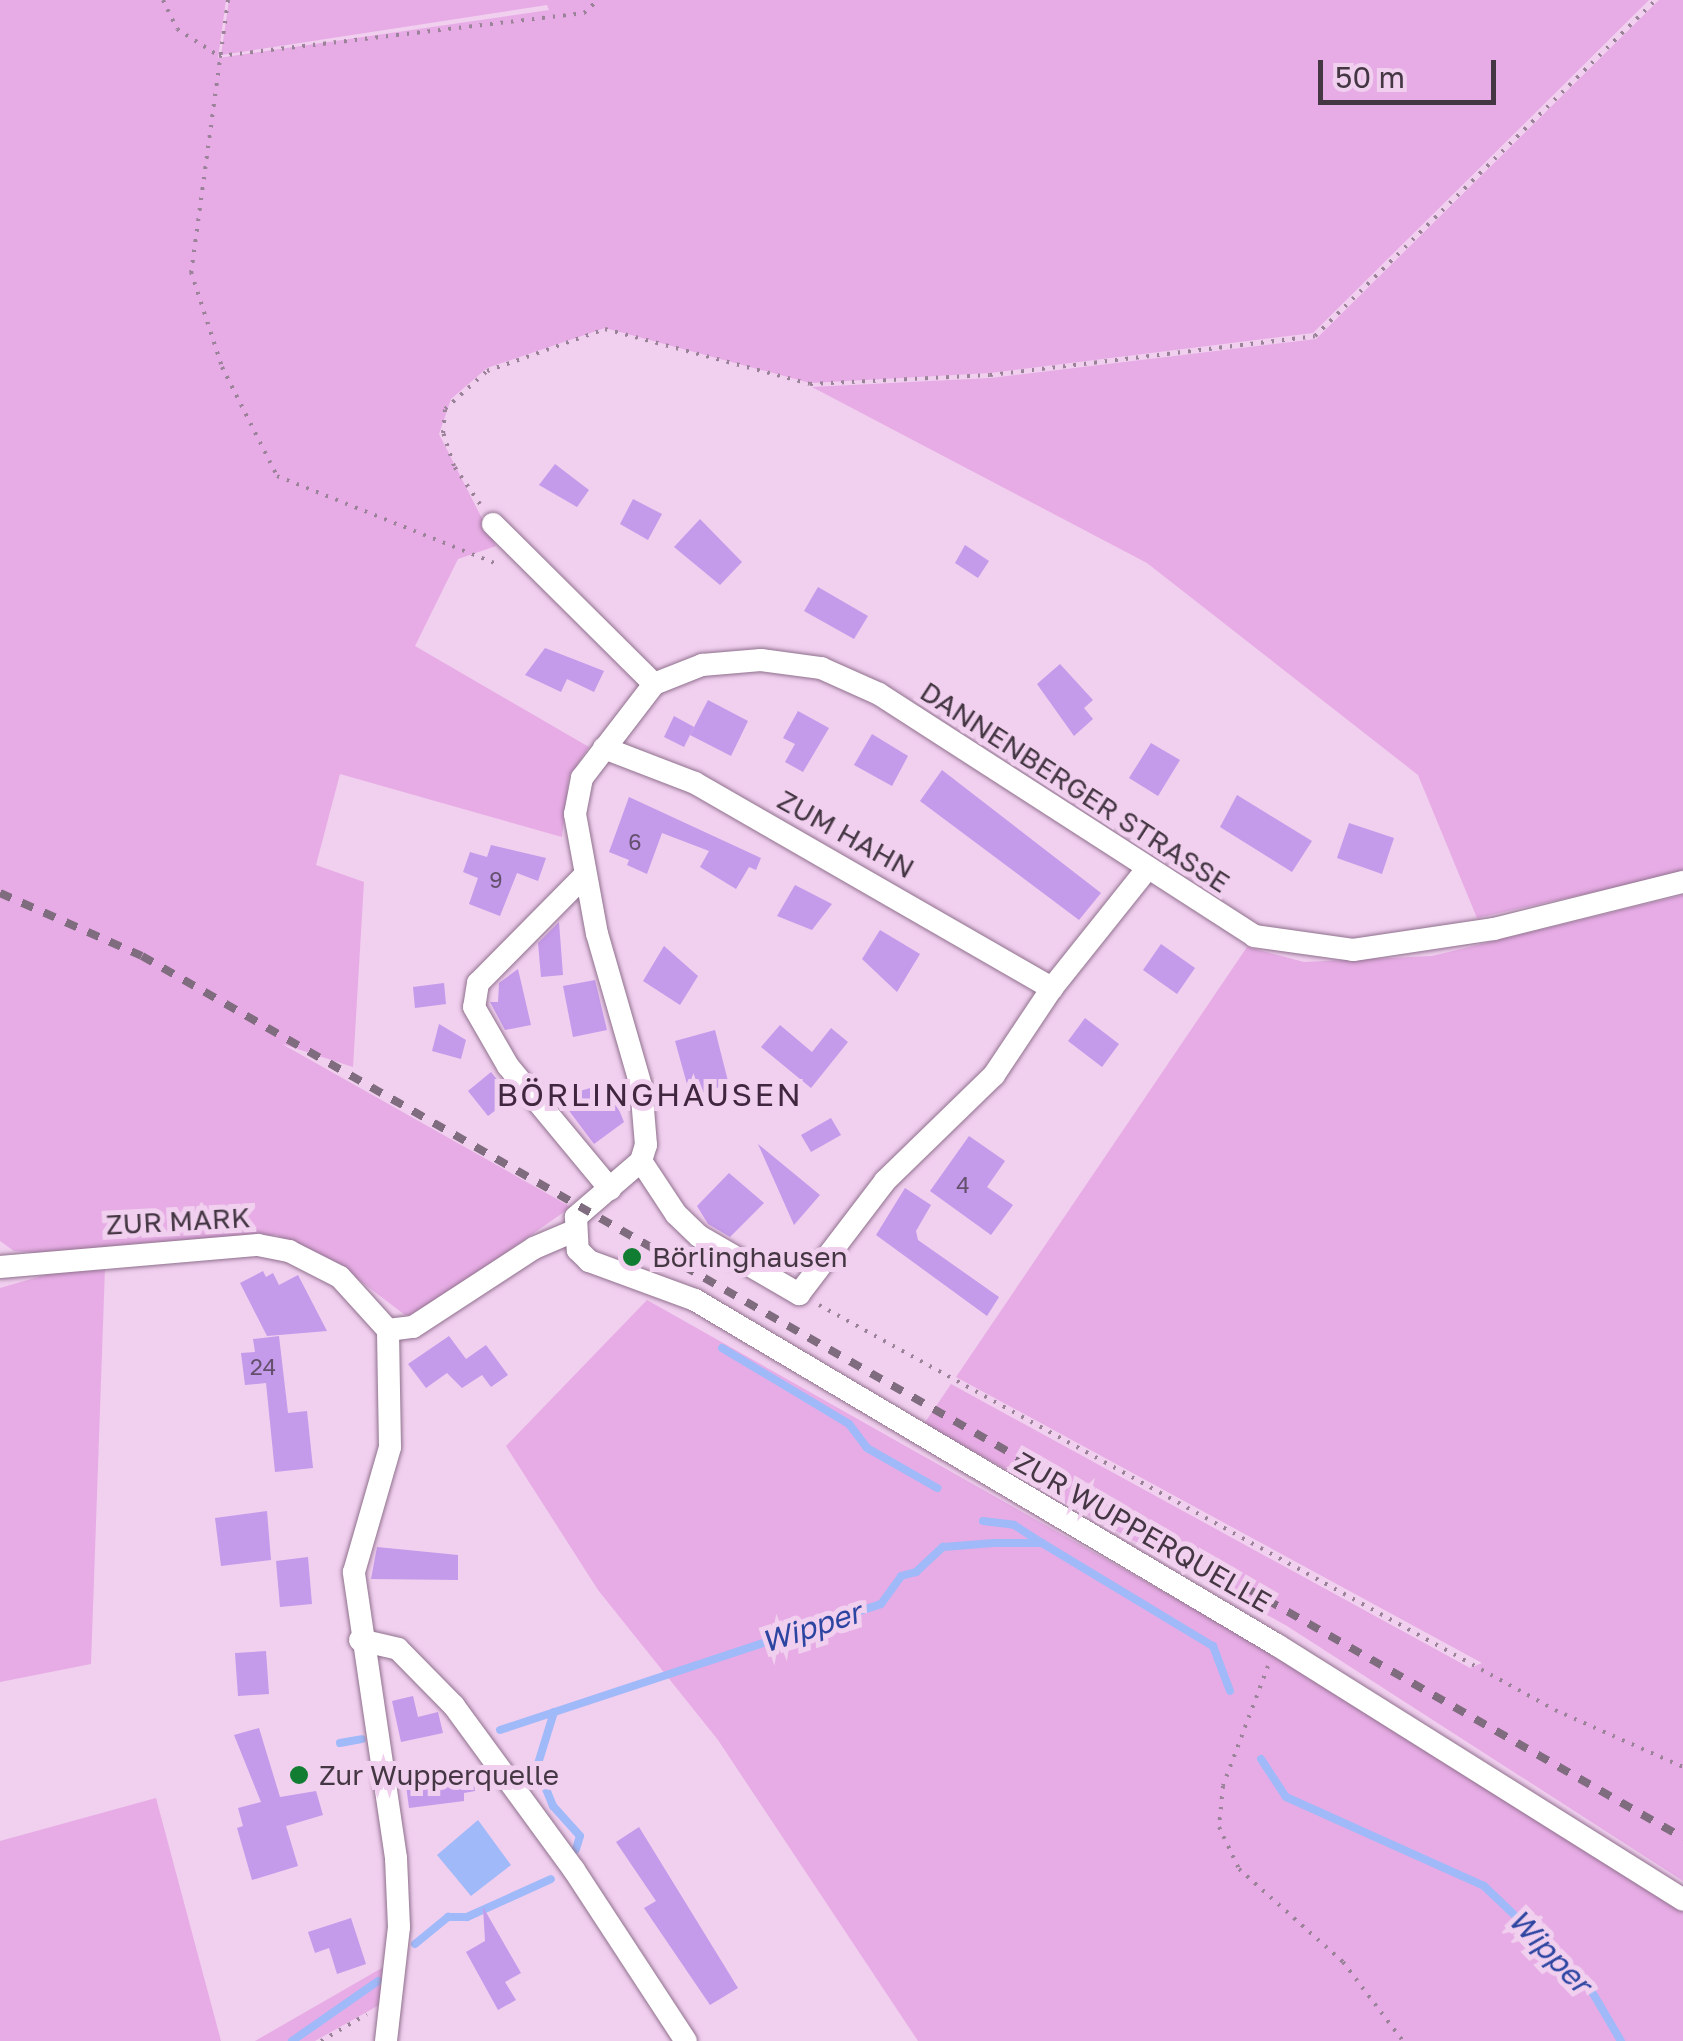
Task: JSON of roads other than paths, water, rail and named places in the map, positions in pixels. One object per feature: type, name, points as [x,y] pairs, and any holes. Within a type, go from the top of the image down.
[{"type":"street","points":[[386,2041],[400,1928],[396,1858],[360,1640],[354,1572],[390,1447],[388,1330],[413,1327],[534,1248],[574,1231],[576,1218],[641,1161],[646,1145],[641,1086],[583,877],[576,814],[582,778],[654,684],[493,524]]},
{"type":"street","name":"DANNENBERGER STRASSE","points":[[654,684],[724,660],[821,668],[879,694],[1254,936],[1354,950],[1494,929],[1683,882]]},
{"type":"street","name":"ZUM HAHN","points":[[604,748],[694,783],[1052,988]]},
{"type":"street","points":[[641,1161],[676,1214],[699,1236],[800,1294],[884,1181],[994,1074],[1052,988],[1147,869]]},
{"type":"street","points":[[583,877],[478,984],[474,1006],[508,1066],[610,1189]]},
{"type":"street","name":"ZUR WUPPERQUELLE","points":[[574,1231],[589,1261],[695,1300],[1277,1645],[1683,1900]]},
{"type":"street","name":"ZUR MARK","points":[[0,1267],[258,1245],[289,1251],[340,1277],[388,1330]]},
{"type":"street","points":[[360,1640],[398,1649],[454,1706],[574,1870],[686,2041]]},
{"type":"water","points":[[478,1820],[511,1865],[471,1896],[437,1855]]},
{"type":"waterway","points":[[722,1348],[849,1424],[867,1448],[937,1488]]},
{"type":"waterway","points":[[983,1521],[1014,1525],[1042,1543]]},
{"type":"waterway","name":"Wipper","points":[[500,1730],[881,1604],[901,1576],[916,1572],[943,1547],[994,1543],[1042,1543],[1213,1646],[1230,1691]]},
{"type":"waterway","points":[[554,1712],[537,1767],[553,1806],[580,1836],[576,1849]]},
{"type":"waterway","name":"Wipper","points":[[340,1743],[362,1739]]},
{"type":"waterway","name":"Wipper","points":[[1261,1759],[1286,1797],[1484,1886],[1588,1985],[1621,2041]]},
{"type":"waterway","points":[[415,1944],[448,1917],[467,1917],[551,1879]]},
{"type":"waterway","points":[[292,2041],[378,1981]]},
{"type":"railway","points":[[0,893],[142,956],[1683,1838]]},
{"type":"place","name":"Börlinghausen","points":[[632,1257]]},
{"type":"place","name":"Zur Wupperquelle","points":[[299,1775]]},
{"type":"district","name":"BÖRLINGHAUSEN","points":[[650,1094]]}]
